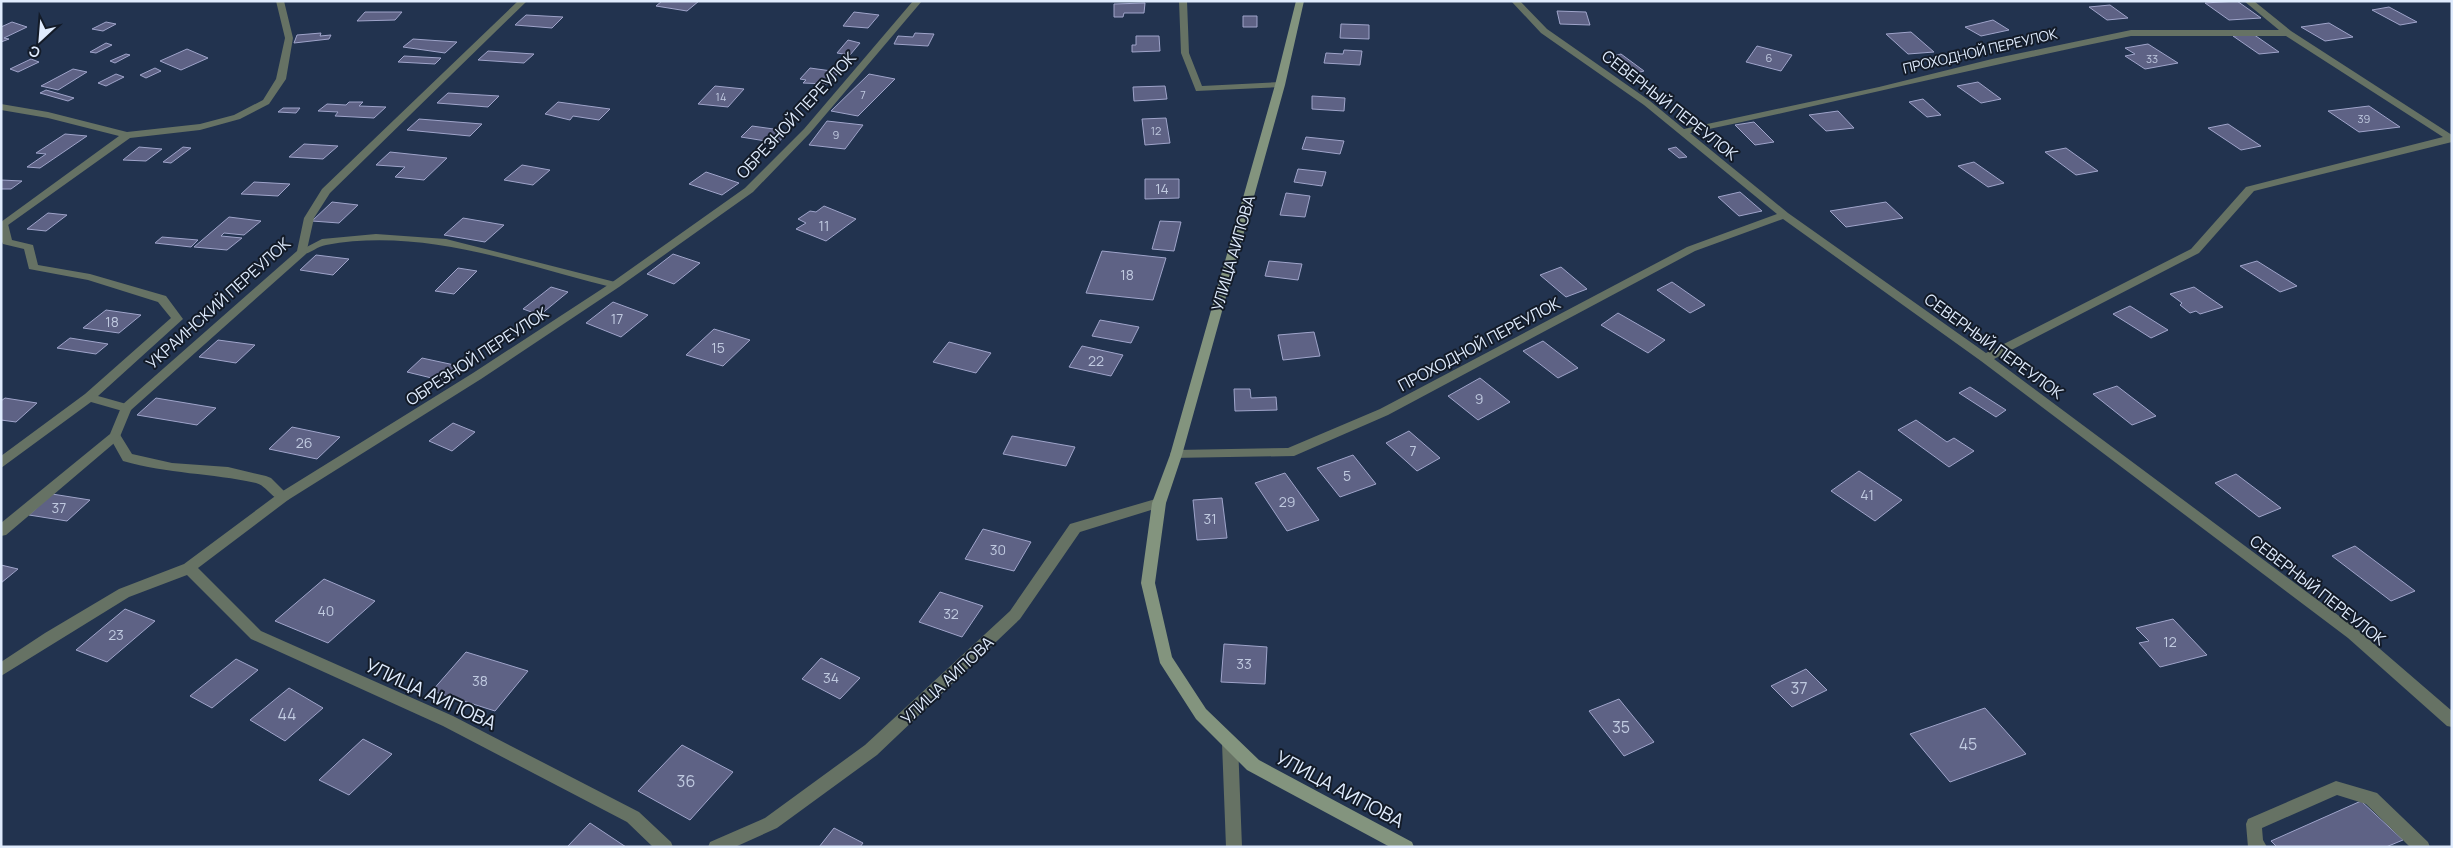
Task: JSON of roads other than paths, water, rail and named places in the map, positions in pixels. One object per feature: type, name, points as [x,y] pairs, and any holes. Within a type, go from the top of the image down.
[{"type":"street","points":[[1,107],[127,135],[200,127],[237,117],[266,102],[281,79],[289,38],[280,1]]},
{"type":"street","name":"УКРАИНСКИЙ ПЕРЕУЛОК","points":[[1,531],[115,436],[126,408],[302,252],[309,218],[326,191],[523,1]]},
{"type":"street","name":"ОБРЕЗНОЙ ПЕРЕУЛОК","points":[[1,670],[50,637],[124,593],[189,568],[283,496],[477,376],[614,285],[749,190],[814,124],[918,1]]},
{"type":"street","points":[[1183,1],[1185,52],[1199,88],[1280,85]]},
{"type":"street","name":"УЛИЦА АИПОВА","points":[[1300,1],[1280,85],[1176,454],[1159,502],[1148,583],[1165,659],[1201,714],[1253,765],[1406,847]]},
{"type":"street","name":"СЕВЕРНЫЙ ПЕРЕУЛОК","points":[[1516,1],[1544,31],[1647,103],[1784,215],[1985,358],[2353,634],[2452,721]]},
{"type":"street","points":[[2248,1],[2288,33],[2452,138]]},
{"type":"street","name":"ПРОХОДНОЙ ПЕРЕУЛОК","points":[[1682,132],[1879,90],[1992,62],[2131,33],[2288,33]]},
{"type":"street","points":[[1,463],[89,397],[177,319],[162,299],[90,277],[33,267],[29,247],[7,242],[2,226],[127,135]]},
{"type":"street","points":[[1985,358],[2195,250],[2250,189],[2452,138]]},
{"type":"street","name":"ПРОХОДНОЙ ПЕРЕУЛОК","points":[[1176,454],[1288,453],[1384,412],[1691,249],[1784,215]]},
{"type":"street","points":[[302,252],[322,242],[376,237],[446,242],[614,285]]},
{"type":"street","points":[[89,397],[126,408]]},
{"type":"street","points":[[115,436],[128,458],[172,468],[228,472],[266,482],[283,496]]},
{"type":"street","name":"УЛИЦА АИПОВА","points":[[716,847],[771,823],[871,750],[1015,615],[1075,528],[1159,502]]},
{"type":"street","name":"УЛИЦА АИПОВА","points":[[189,568],[256,635],[448,721],[510,753],[633,817],[665,847]]},
{"type":"street","points":[[1230,743],[1234,847]]},
{"type":"street","points":[[2259,847],[2255,843],[2254,824],[2336,788],[2371,798],[2422,847]]}]
